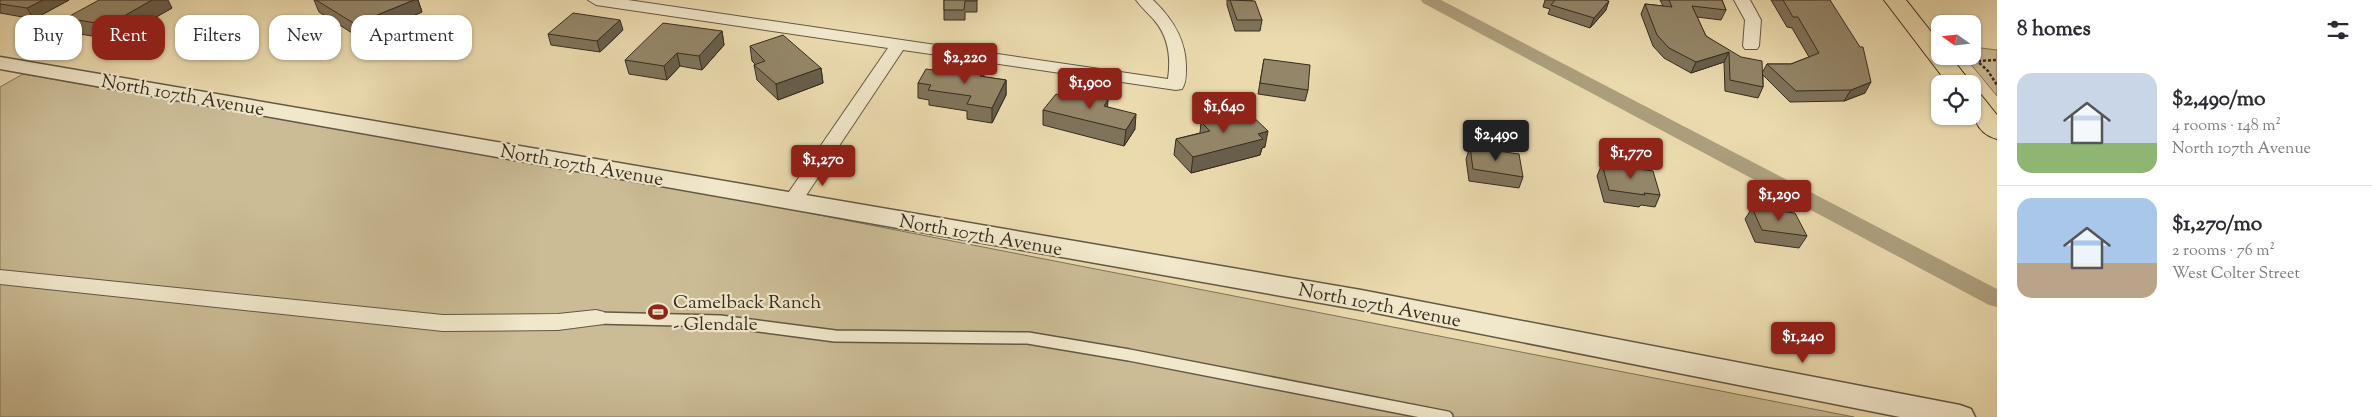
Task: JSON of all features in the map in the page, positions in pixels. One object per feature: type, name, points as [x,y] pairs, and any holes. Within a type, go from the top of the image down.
[{"type":"main road","points":[[1895,0],[1953,75]]},
{"type":"main road","points":[[1981,111],[1997,131]]},
{"type":"street","points":[[596,0],[1176,84],[1179,66],[1178,48],[1170,30],[1159,14],[1144,0]]},
{"type":"street","points":[[1742,0],[1753,20],[1751,46]]},
{"type":"street","points":[[792,202],[899,43]]},
{"type":"street","name":"North 107th Avenue","points":[[0,63],[1361,300],[1960,417]]},
{"type":"street","points":[[0,277],[54,281],[443,323],[558,322],[596,318]]},
{"type":"lane","points":[[596,318],[720,321],[835,336],[1028,338],[1130,355],[1447,417]]},
{"type":"path","points":[[1981,61],[1997,60]]},
{"type":"path","points":[[1981,65],[1997,85]]},
{"type":"shaded area","points":[[1981,48],[1997,50],[1997,96],[1971,65],[1981,65]]},
{"type":"shaded area","name":"Camelback Ranch - Glendale","points":[[23,74],[778,207],[1854,417],[0,417],[0,87]]},
{"type":"building","points":[[0,0],[43,0],[27,8],[0,4]]},
{"type":"building","points":[[99,0],[152,0],[126,15],[92,15],[92,22],[82,21],[82,15],[72,15]]},
{"type":"building","points":[[316,0],[414,0],[377,15],[351,15],[351,22]]},
{"type":"building","points":[[944,0],[977,1],[965,1],[964,10],[944,10]]},
{"type":"building","points":[[1230,0],[1255,1],[1262,20],[1237,20]]},
{"type":"building","points":[[1555,0],[1609,1],[1594,18],[1551,5]]},
{"type":"building","points":[[1669,0],[1722,0],[1726,10],[1692,6],[1706,36],[1741,57],[1762,61],[1763,87],[1730,80],[1729,52],[1696,62],[1669,48],[1657,35],[1645,4],[1672,7]]},
{"type":"building","points":[[1783,0],[1830,0],[1860,47],[1863,47],[1871,82],[1851,90],[1796,91],[1767,64],[1791,64],[1819,53],[1798,17],[1793,17]]},
{"type":"building","points":[[573,13],[620,20],[597,41],[548,34]]},
{"type":"building","points":[[663,23],[722,31],[699,56],[677,53],[664,66],[625,60]]},
{"type":"building","points":[[783,35],[821,68],[776,84],[754,65],[765,61],[750,46]]},
{"type":"building","points":[[1264,59],[1310,65],[1308,90],[1260,83]]},
{"type":"building","points":[[960,66],[984,70],[980,76],[1006,80],[992,108],[967,104],[971,96],[928,90],[931,85],[918,83],[926,69],[956,73]]},
{"type":"building","points":[[1074,91],[1108,100],[1104,106],[1136,114],[1126,130],[1043,110],[1056,94],[1069,97]]},
{"type":"building","points":[[1247,111],[1268,131],[1258,134],[1263,139],[1193,157],[1176,139],[1210,131],[1201,122]]},
{"type":"building","points":[[1470,147],[1519,154],[1523,177],[1473,169]]},
{"type":"building","points":[[1602,164],[1653,171],[1660,195],[1609,190]]},
{"type":"building","points":[[1752,208],[1795,213],[1807,236],[1762,230]]},
{"type":"waterway","points":[[1429,0],[1997,299]]},
{"type":"place","name":"Camelback Ranch - Glendale","points":[[658,312]]}]
